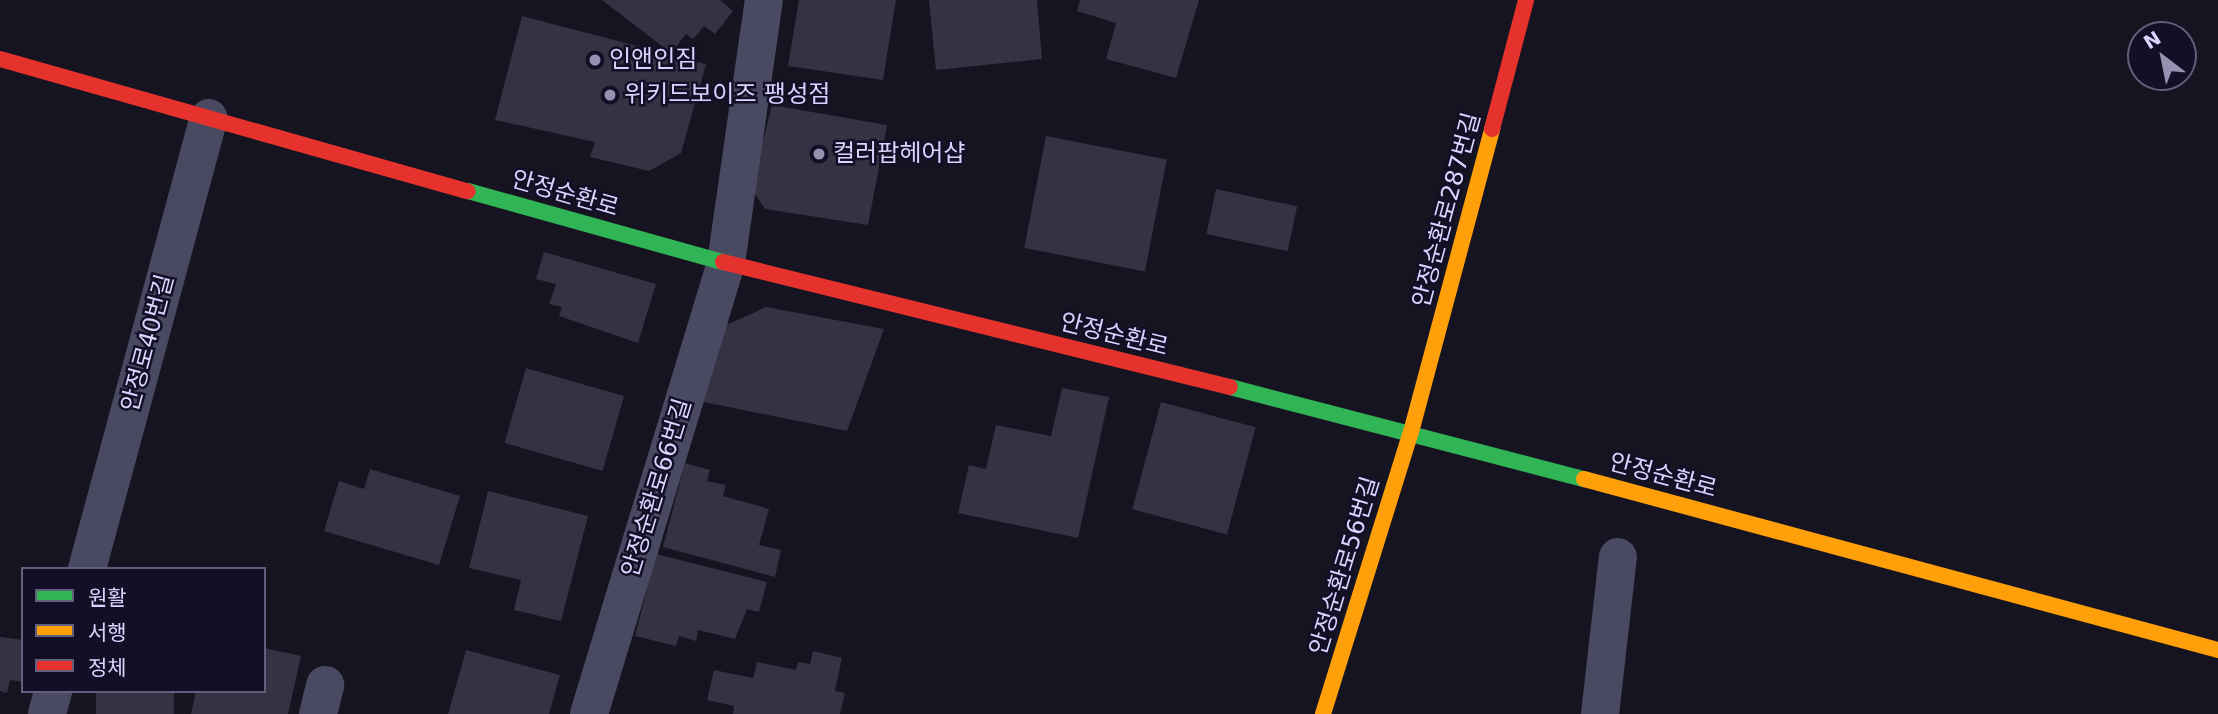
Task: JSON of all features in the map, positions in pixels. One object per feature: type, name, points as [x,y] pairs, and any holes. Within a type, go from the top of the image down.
[{"type":"street","name":"안정순환로66번길","points":[[589,714],[726,263],[764,0]]},
{"type":"street","name":"안정순환로287번길","points":[[1411,432],[1526,0]]},
{"type":"street","name":"안정순환로","points":[[0,59],[726,263],[1411,432],[2218,650]]},
{"type":"street","name":"안정로40번길","points":[[88,567],[209,118]]},
{"type":"street","name":"안정순환로56번길","points":[[1323,714],[1411,432]]},
{"type":"street","points":[[1600,714],[1618,557]]},
{"type":"street","points":[[47,714],[52,693]]},
{"type":"building","points":[[602,0],[720,0],[733,11],[715,34],[704,26],[693,39],[686,34],[671,53]]},
{"type":"building","points":[[799,0],[896,0],[883,80],[788,66]]},
{"type":"building","points":[[929,0],[1037,0],[1042,59],[936,70]]},
{"type":"building","points":[[1080,0],[1199,0],[1176,78],[1106,59],[1116,23],[1077,11]]},
{"type":"building","points":[[522,16],[706,64],[681,153],[649,171],[590,157],[595,142],[495,120]]},
{"type":"building","points":[[772,105],[887,125],[868,225],[765,209],[751,188]]},
{"type":"building","points":[[1046,136],[1167,159],[1145,271],[1024,248]]},
{"type":"building","points":[[1216,189],[1297,206],[1288,251],[1206,234]]},
{"type":"building","points":[[544,252],[656,284],[638,343],[559,316],[562,307],[549,304],[556,284],[536,279]]},
{"type":"building","points":[[766,307],[884,329],[847,431],[694,400],[713,331]]},
{"type":"building","points":[[526,368],[624,396],[603,471],[505,443]]},
{"type":"building","points":[[1062,388],[1109,397],[1078,538],[958,513],[969,465],[986,469],[996,425],[1051,436]]},
{"type":"building","points":[[1161,402],[1256,427],[1227,535],[1132,509]]},
{"type":"building","points":[[685,463],[710,470],[707,481],[726,485],[723,496],[769,509],[759,545],[781,550],[775,577],[663,547]]},
{"type":"building","points":[[370,469],[460,496],[439,565],[324,531],[339,481],[364,489]]},
{"type":"building","points":[[488,491],[588,516],[561,621],[514,610],[521,580],[469,568]]},
{"type":"building","points":[[656,554],[767,582],[759,612],[747,609],[735,639],[698,630],[696,641],[679,636],[676,646],[635,636]]},
{"type":"building","points":[[0,637],[21,640],[21,682],[10,680],[7,693],[0,691]]},
{"type":"building","points":[[266,648],[301,656],[288,714],[191,714],[196,693],[266,693]]},
{"type":"building","points":[[466,650],[560,675],[549,714],[448,714]]},
{"type":"building","points":[[813,651],[842,658],[835,691],[845,693],[840,714],[733,714],[734,706],[707,700],[714,670],[753,678],[757,662],[796,670],[798,662],[810,664]]},
{"type":"building","points":[[96,693],[174,693],[174,714],[96,714]]},
{"type":"traffic: fast","points":[[468,191],[723,262]]},
{"type":"traffic: fast","points":[[1230,387],[1584,479]]},
{"type":"traffic: slow","points":[[1323,714],[1411,432],[1492,129]]},
{"type":"traffic: slow","points":[[1584,479],[2218,650]]},
{"type":"traffic: jam","points":[[1492,129],[1526,0]]},
{"type":"traffic: jam","points":[[0,59],[468,191]]},
{"type":"traffic: jam","points":[[723,262],[1230,387]]},
{"type":"place","name":"인앤인짐","points":[[595,60]]},
{"type":"place","name":"위키드보이즈 팽성점","points":[[610,95]]},
{"type":"place","name":"컬러팝헤어샵","points":[[819,154]]}]
